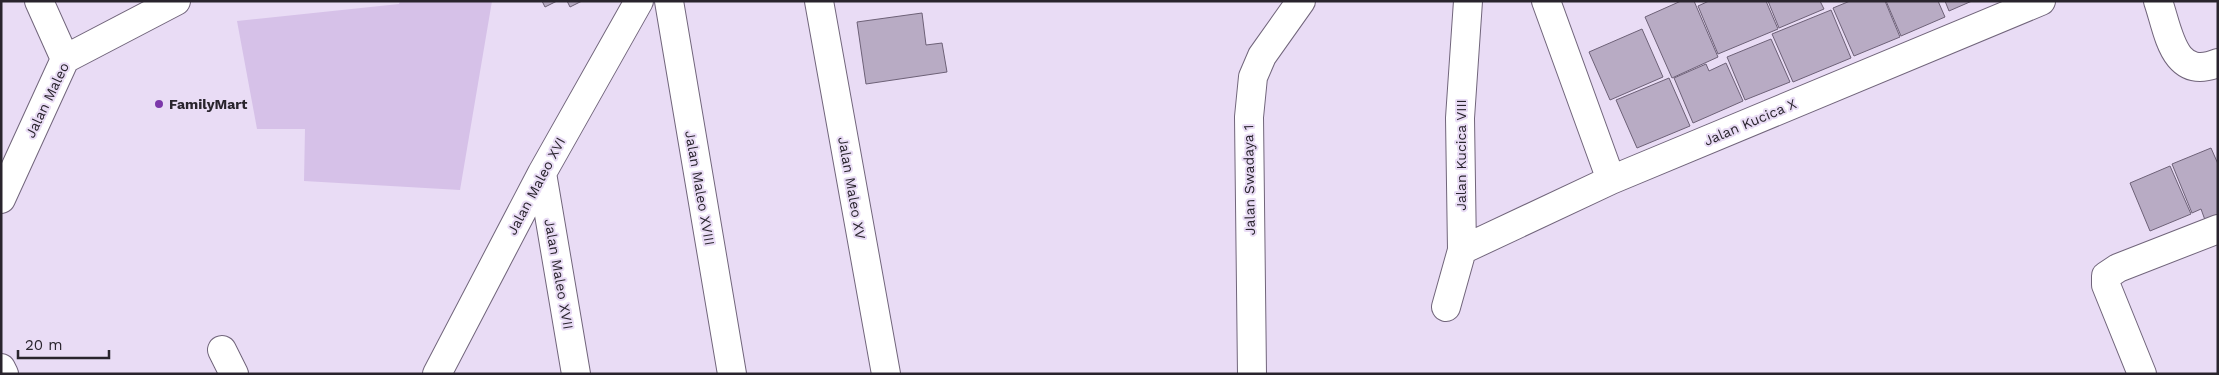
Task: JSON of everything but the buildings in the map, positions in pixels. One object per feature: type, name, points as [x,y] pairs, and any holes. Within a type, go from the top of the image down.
[{"type":"street","points":[[39,1],[65,59]]},
{"type":"street","name":"Jalan Maleo","points":[[1,199],[65,59],[176,1]]},
{"type":"street","name":"Jalan Maleo XVI","points":[[437,374],[542,174],[639,1]]},
{"type":"street","name":"Jalan Maleo XVIII","points":[[668,1],[732,374]]},
{"type":"street","name":"Jalan Maleo XV","points":[[819,1],[886,374]]},
{"type":"street","name":"Jalan Swadaya 1","points":[[1252,374],[1248,117],[1253,77],[1262,56],[1301,1]]},
{"type":"street","name":"Jalan Kucica VIII","points":[[1446,307],[1462,250],[1460,118],[1468,1]]},
{"type":"street","points":[[1546,1],[1611,180]]},
{"type":"street","name":"Jalan Kucica X","points":[[1462,250],[1611,180],[2041,1]]},
{"type":"street","points":[[2158,1],[2177,54],[2182,62],[2192,68],[2208,68],[2218,64]]},
{"type":"street","name":"Jalan Maleo XVII","points":[[542,174],[576,374]]},
{"type":"street","points":[[2142,374],[2106,285],[2106,276],[2118,268],[2218,229]]},
{"type":"street","points":[[1,368],[4,374]]},
{"type":"shaded area","points":[[400,1],[492,1],[460,190],[304,181],[305,129],[257,129],[237,21],[399,4]]},
{"type":"place","name":"FamilyMart","points":[[159,104]]}]
